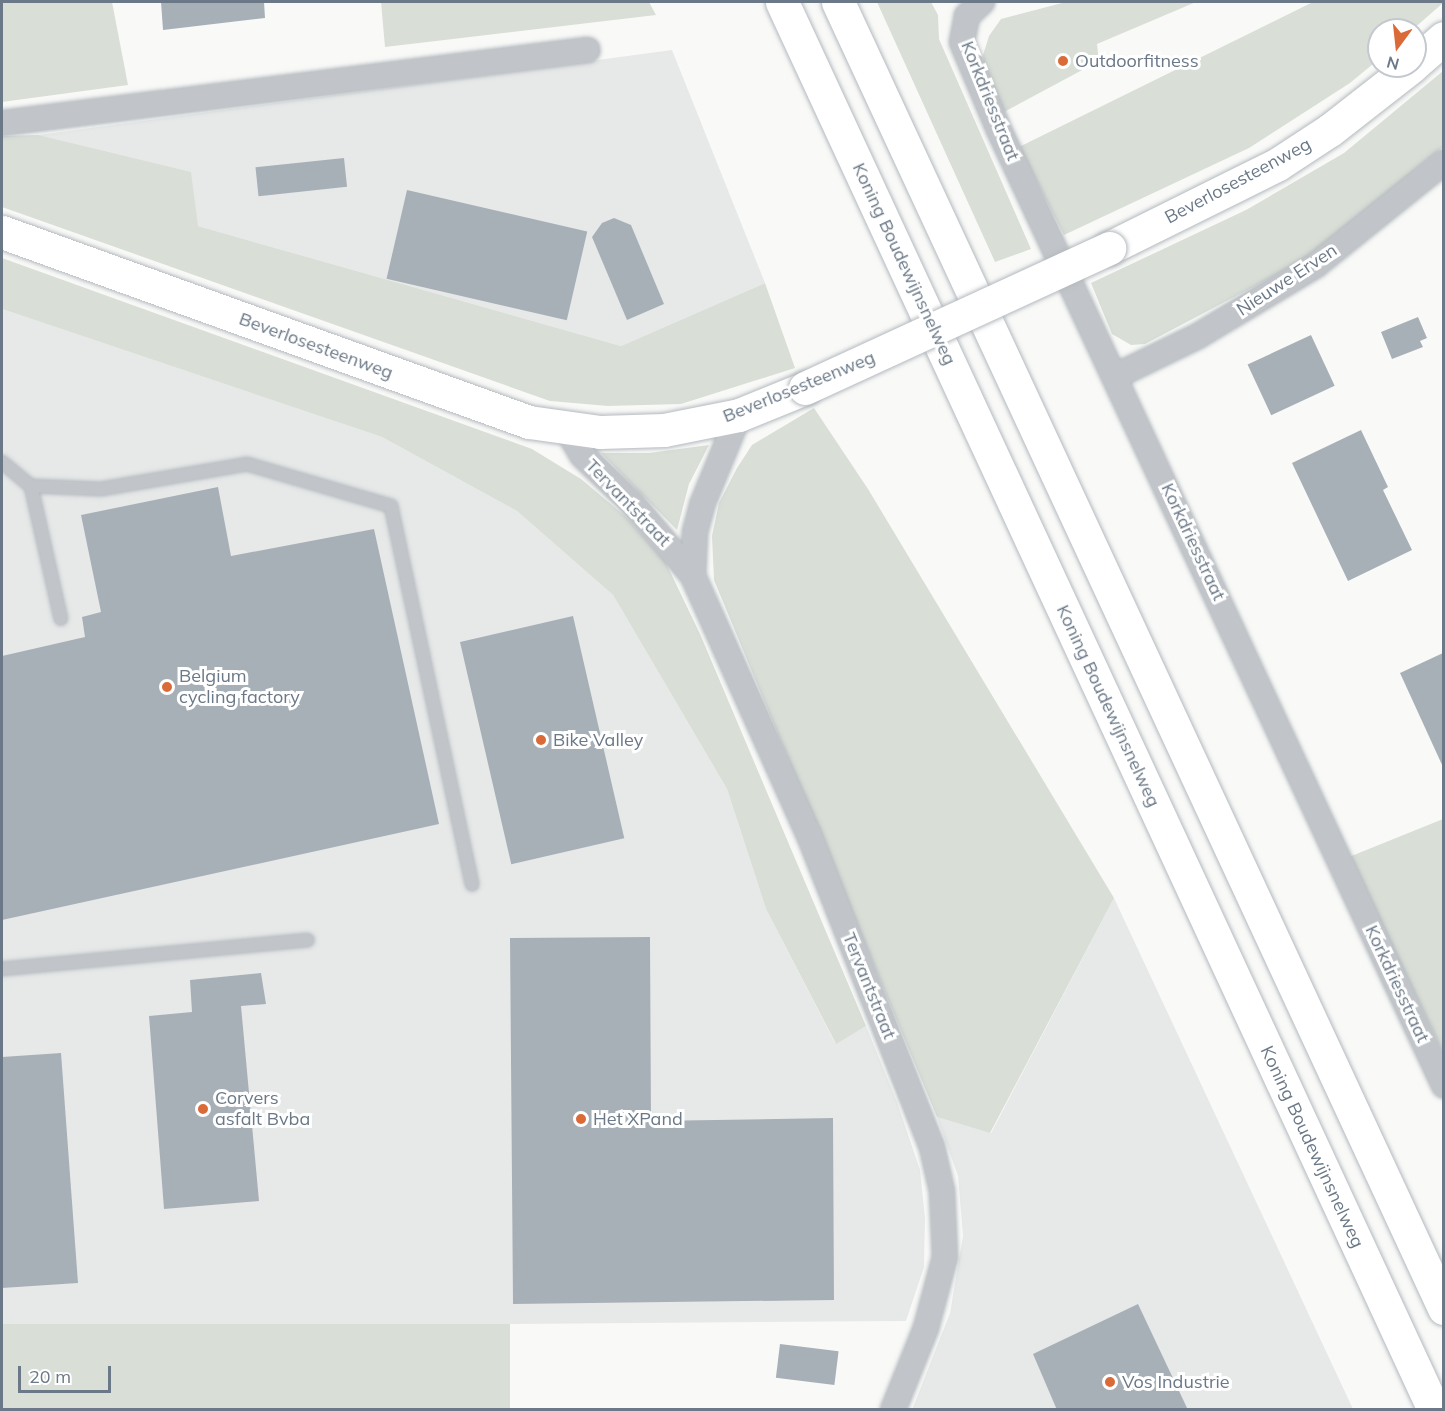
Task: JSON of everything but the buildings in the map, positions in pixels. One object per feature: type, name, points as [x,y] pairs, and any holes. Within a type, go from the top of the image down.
[{"type":"main road","name":"Koning Boudewijnsnelweg","points":[[782,2],[1434,1410]]},
{"type":"main road","points":[[838,2],[1443,1308]]},
{"type":"main road","points":[[1427,52],[1443,38]]},
{"type":"main road","name":"Beverlosesteenweg","points":[[2,232],[529,422],[600,432],[664,430],[739,415],[805,388],[1109,248],[1278,164],[1330,130],[1397,78]]},
{"type":"street","name":"Korkdriesstraat","points":[[982,2],[967,16],[962,42],[999,130],[1116,376],[1443,1085]]},
{"type":"street","points":[[2,123],[587,50]]},
{"type":"street","name":"Nieuwe Erven","points":[[1116,376],[1198,336],[1316,265],[1443,162]]},
{"type":"street","name":"Tervantstraat","points":[[693,576],[695,532],[702,506],[739,415]]},
{"type":"street","name":"Tervantstraat","points":[[566,428],[582,455],[631,502],[693,576],[809,835],[917,1103],[942,1191],[945,1257],[938,1293],[893,1410]]},
{"type":"lane","points":[[2,462],[31,486],[101,489],[247,464],[392,506],[472,884]]},
{"type":"lane","points":[[31,486],[61,619]]},
{"type":"lane","points":[[2,969],[308,940]]},
{"type":"shaded area","points":[[2,2],[112,2],[128,85],[2,102]]},
{"type":"shaded area","points":[[381,2],[649,2],[656,15],[385,47]]},
{"type":"shaded area","points":[[877,2],[931,2],[938,15],[939,39],[1031,249],[995,262]]},
{"type":"shaded area","points":[[1066,2],[1196,2],[1097,44],[1099,61],[1004,112],[985,73],[983,55],[989,36],[1001,19]]},
{"type":"shaded area","points":[[1313,2],[1443,3],[1426,18],[1367,18],[1367,69],[1350,83],[1249,148],[1064,235],[1019,147]]},
{"type":"shaded area","points":[[672,50],[765,283],[621,346],[198,226],[38,135]]},
{"type":"shaded area","points":[[1443,71],[1443,147],[1308,258],[1145,344],[1131,345],[1112,334],[1091,283],[1246,210],[1344,153]]},
{"type":"shaded area","points":[[38,135],[191,172],[198,226],[621,346],[765,283],[795,368],[681,404],[608,406],[550,401],[2,207],[2,136]]},
{"type":"shaded area","points":[[2,258],[532,449],[581,479],[625,516],[665,561],[700,634],[866,1026],[836,1044],[766,909],[727,789],[613,595],[517,511],[382,437],[2,309]]},
{"type":"shaded area","points":[[2,309],[382,437],[517,511],[613,595],[727,789],[766,909],[835,1043],[866,1026],[897,1102],[920,1170],[925,1218],[924,1267],[906,1321],[510,1324],[2,1335]]},
{"type":"shaded area","points":[[814,408],[868,489],[1114,898],[990,1133],[937,1117],[714,580],[712,536],[719,503],[737,468],[752,445]]},
{"type":"shaded area","points":[[709,445],[689,484],[677,530],[601,453],[649,453]]},
{"type":"shaded area","points":[[1443,819],[1443,1052],[1349,857]]},
{"type":"shaded area","points":[[1114,898],[1353,1409],[912,1410],[950,1313],[963,1236],[958,1176],[937,1117],[991,1133]]},
{"type":"shaded area","points":[[2,1324],[510,1324],[510,1409],[2,1409]]},
{"type":"place","name":"Outdoorfitness","points":[[1063,61]]},
{"type":"place","name":"Belgium cycling factory","points":[[167,687]]},
{"type":"place","name":"Bike Valley","points":[[541,740]]},
{"type":"place","name":"Corvers asfalt Bvba","points":[[203,1109]]},
{"type":"place","name":"Het XPand","points":[[581,1119]]},
{"type":"place","name":"Vos Industrie","points":[[1110,1382]]}]
